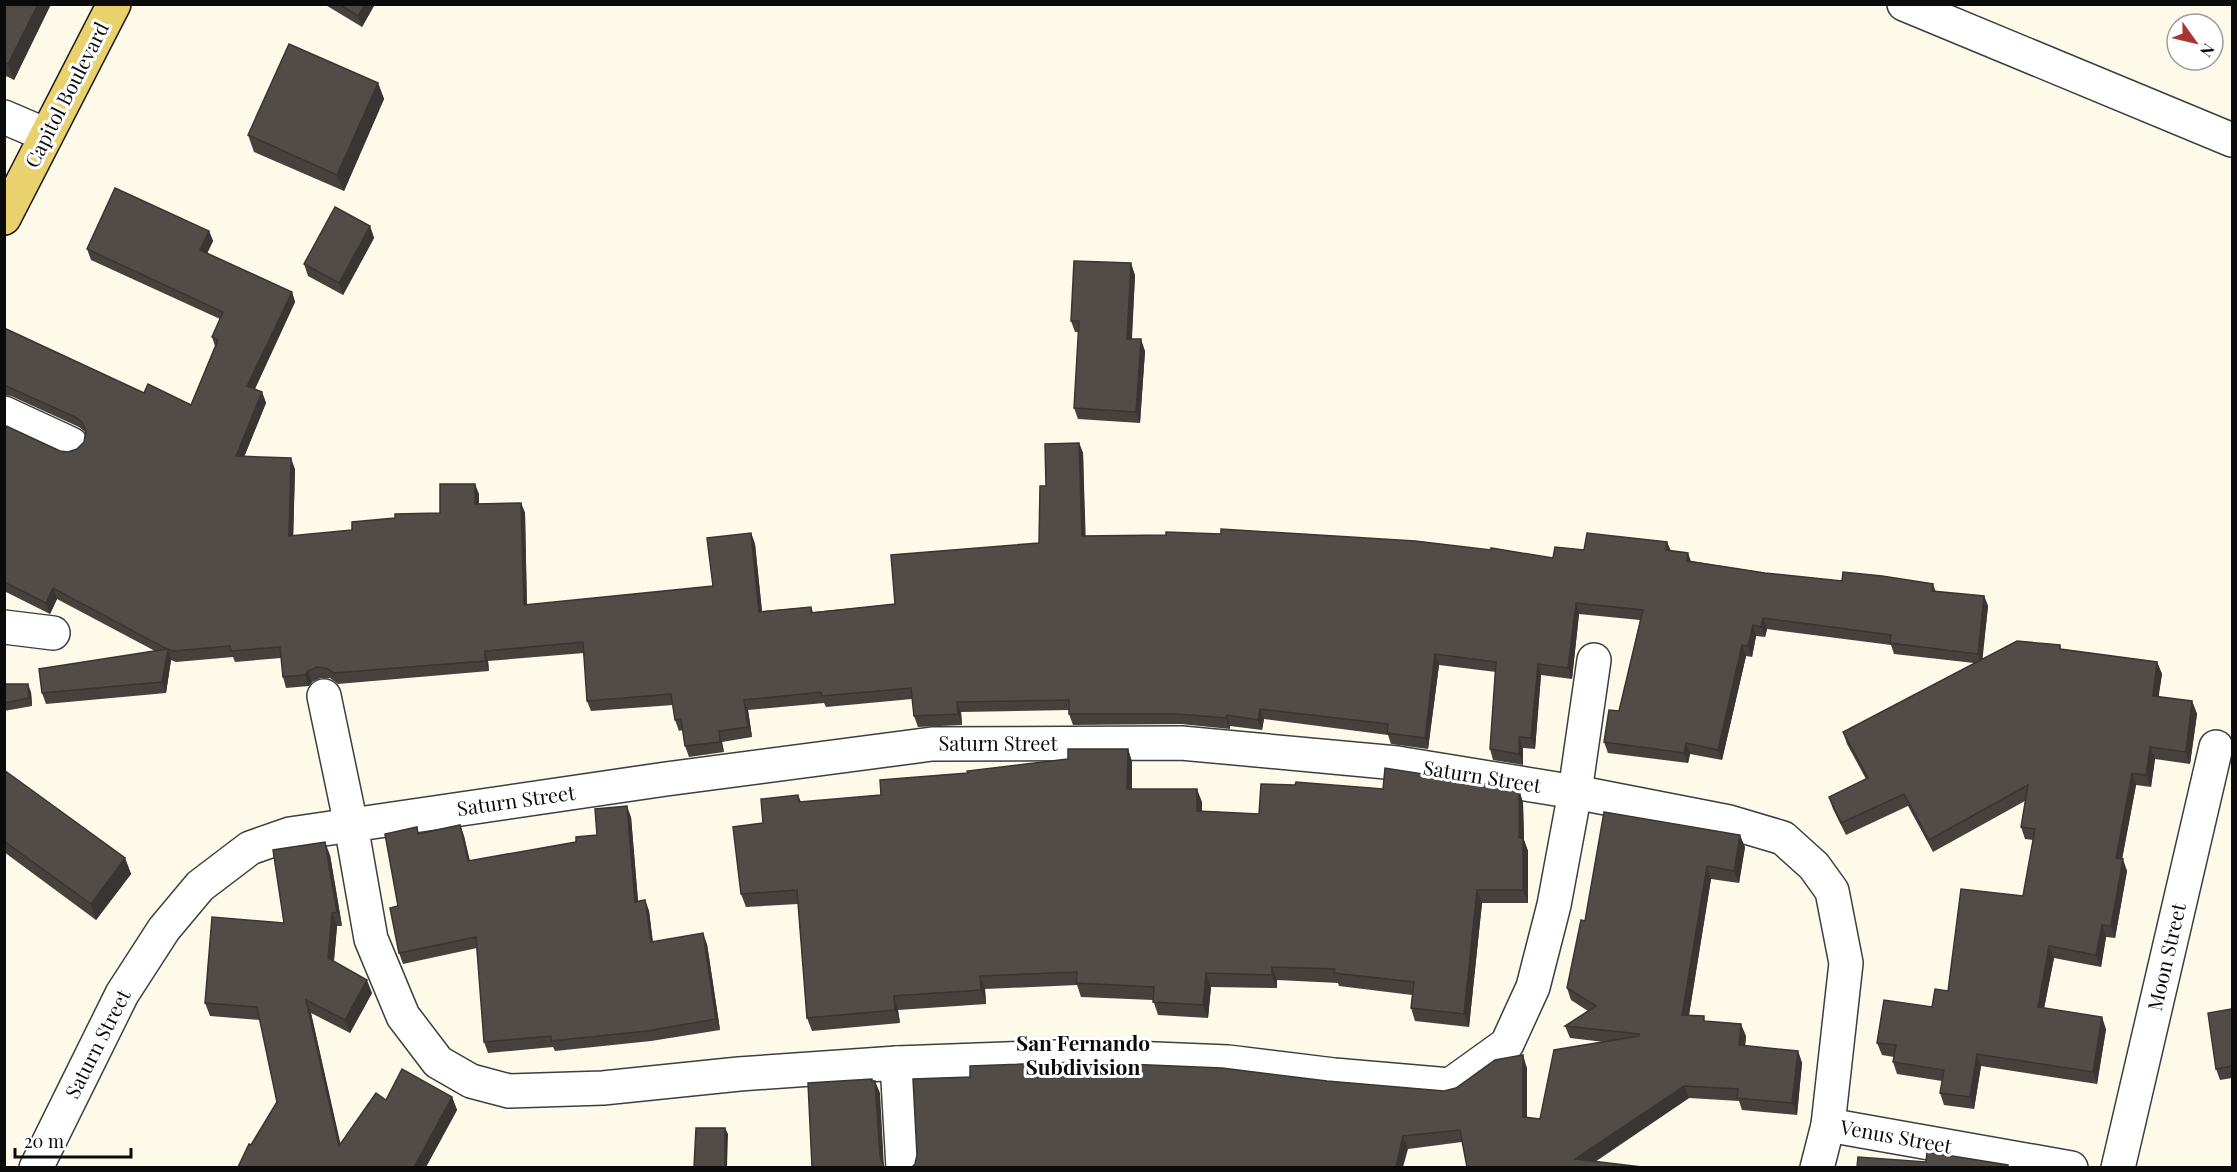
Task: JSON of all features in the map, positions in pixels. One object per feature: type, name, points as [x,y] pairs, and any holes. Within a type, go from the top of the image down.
[{"type":"main road","name":"Capitol Boulevard","points":[[4,218],[114,4]]},
{"type":"street","points":[[1904,4],[2232,140]]},
{"type":"street","points":[[4,117],[46,135]]},
{"type":"street","points":[[4,413],[71,444]]},
{"type":"street","points":[[4,627],[53,633]]},
{"type":"street","points":[[324,696],[351,825],[371,939],[403,1016],[438,1062],[471,1081],[509,1091],[603,1088],[739,1074],[897,1063],[1083,1056],[1228,1062],[1334,1075],[1450,1085],[1507,1044],[1533,987],[1554,905],[1575,792],[1594,660]]},
{"type":"street","name":"Saturn Street","points":[[36,1167],[122,994],[164,929],[200,886],[250,849],[290,834],[666,779],[932,744],[1181,743],[1397,763],[1575,792],[1729,822],[1783,838],[1814,866],[1832,891],[1846,963],[1828,1125],[1817,1167]]},
{"type":"street","name":"Moon Street","points":[[2118,1167],[2216,747]]},
{"type":"street","points":[[897,1063],[903,1167]]},
{"type":"street","name":"Venus Street","points":[[1828,1125],[2071,1167]]},
{"type":"building","points":[[4,4],[38,4],[8,64],[4,62]]},
{"type":"building","points":[[339,4],[365,4],[358,16]]},
{"type":"building","points":[[289,44],[378,83],[337,175],[248,135]]},
{"type":"building","points":[[115,188],[209,231],[200,250],[292,292],[247,386],[262,392],[236,456],[291,458],[289,536],[352,530],[352,522],[395,518],[395,514],[440,513],[440,484],[475,484],[475,504],[521,503],[524,605],[713,586],[707,538],[751,533],[759,612],[811,607],[811,613],[895,604],[891,555],[1039,543],[1040,486],[1046,486],[1045,444],[1079,443],[1082,536],[1166,535],[1166,532],[1221,534],[1221,529],[1415,541],[1491,550],[1491,548],[1553,558],[1555,547],[1584,550],[1587,533],[1667,542],[1666,550],[1688,553],[1687,561],[1765,573],[1842,581],[1843,572],[1882,576],[1933,584],[1932,591],[1984,596],[1978,654],[1890,643],[1891,635],[1763,618],[1761,627],[1753,625],[1748,646],[1742,645],[1718,750],[1686,743],[1684,753],[1604,742],[1609,710],[1619,711],[1643,610],[1576,603],[1568,668],[1538,664],[1531,738],[1519,737],[1519,754],[1490,749],[1496,662],[1435,654],[1425,738],[1387,733],[1388,724],[1260,709],[1258,720],[1227,715],[1226,718],[1177,714],[1069,714],[1069,700],[957,702],[958,714],[914,716],[911,688],[822,696],[821,692],[744,700],[748,727],[719,731],[720,742],[685,746],[681,719],[675,720],[671,694],[587,701],[583,642],[485,651],[485,661],[334,673],[326,668],[317,667],[305,675],[283,677],[280,647],[231,651],[230,646],[172,651],[168,649],[162,682],[42,693],[39,669],[167,649],[53,588],[46,603],[4,582],[4,425],[60,451],[68,452],[77,449],[84,442],[86,431],[82,422],[75,417],[4,385],[4,328],[144,393],[148,384],[191,405],[218,340],[212,337],[223,312],[87,249]]},
{"type":"building","points":[[335,207],[370,226],[339,283],[304,264]]},
{"type":"building","points":[[1074,261],[1131,263],[1127,339],[1141,339],[1136,412],[1074,408],[1079,321],[1071,321]]},
{"type":"building","points":[[2017,641],[2060,645],[2060,649],[2157,662],[2153,696],[2192,701],[2186,752],[2150,747],[2146,775],[2132,773],[2116,858],[2123,859],[2111,926],[2102,925],[2096,955],[2049,946],[2038,1007],[2102,1017],[2093,1072],[1977,1054],[1970,1097],[1940,1093],[1944,1070],[1893,1062],[1896,1045],[1877,1043],[1884,1000],[1932,1007],[1935,989],[1948,991],[1961,889],[2023,896],[2035,829],[2021,827],[2028,785],[1929,840],[1904,794],[1841,823],[1829,797],[1868,778],[1843,732]]},
{"type":"building","points":[[4,684],[28,684],[29,698],[4,703]]},
{"type":"building","points":[[1068,749],[1128,749],[1127,789],[1197,789],[1197,811],[1259,814],[1261,784],[1295,785],[1296,782],[1383,789],[1385,768],[1519,789],[1519,838],[1523,838],[1523,890],[1477,890],[1464,1014],[1411,1008],[1414,982],[1334,973],[1335,969],[1272,967],[1272,975],[1206,973],[1203,1005],[1153,1002],[1154,987],[1076,983],[1077,972],[980,976],[981,990],[894,996],[895,1010],[807,1018],[797,890],[741,894],[733,827],[763,823],[761,799],[798,795],[799,802],[881,795],[880,780],[968,773],[967,771],[1068,759]]},
{"type":"building","points":[[4,770],[125,858],[91,904],[4,841]]},
{"type":"building","points":[[627,806],[635,902],[645,900],[651,942],[703,933],[716,1019],[647,1031],[551,1041],[551,1036],[484,1042],[476,937],[399,953],[390,908],[398,906],[385,834],[417,827],[418,834],[460,825],[468,861],[576,842],[576,837],[597,835],[595,809]]},
{"type":"building","points":[[1604,812],[1740,835],[1734,871],[1707,866],[1682,1015],[1704,1016],[1704,1021],[1741,1024],[1739,1045],[1798,1051],[1792,1103],[1737,1098],[1738,1089],[1684,1086],[1575,1159],[1642,1167],[1467,1167],[1460,1130],[1403,1136],[1396,1167],[912,1167],[917,1155],[913,1079],[970,1077],[970,1066],[1078,1062],[1222,1068],[1327,1081],[1444,1091],[1456,1088],[1495,1060],[1523,1055],[1523,1117],[1540,1119],[1554,1050],[1639,1036],[1639,1034],[1565,1026],[1596,1006],[1567,988],[1581,920],[1585,921]]},
{"type":"building","points":[[325,842],[337,912],[332,913],[328,958],[367,980],[345,1020],[306,1000],[339,1146],[376,1093],[386,1100],[402,1069],[452,1097],[414,1167],[238,1167],[249,1144],[251,1145],[277,1102],[257,1007],[205,1003],[212,917],[284,923],[273,850]]},
{"type":"building","points":[[2232,1009],[2232,1066],[2216,1069],[2208,1013]]},
{"type":"building","points":[[872,1079],[875,1081],[880,1157],[884,1167],[812,1167],[808,1083]]},
{"type":"building","points":[[696,1128],[725,1128],[725,1167],[694,1167]]},
{"type":"building","points":[[1927,1152],[2008,1165],[2008,1167],[1857,1167],[1858,1157],[1926,1162]]},
{"type":"district","name":"San Fernando Subdivision","points":[[1083,1056]]}]
